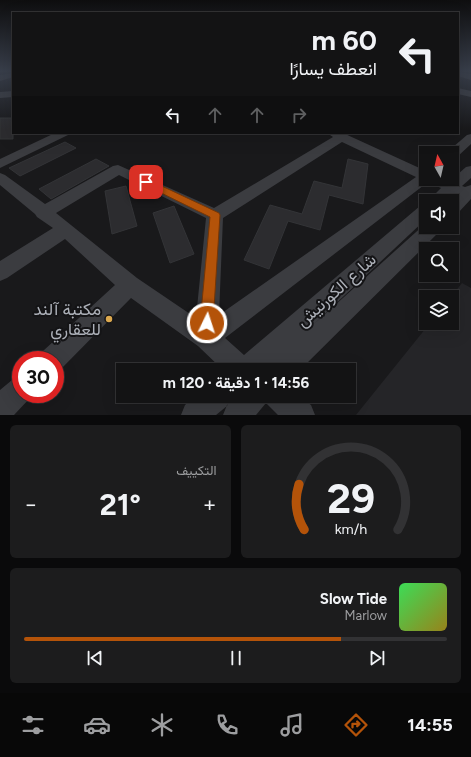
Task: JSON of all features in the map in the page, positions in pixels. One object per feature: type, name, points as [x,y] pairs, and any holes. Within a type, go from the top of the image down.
[{"type":"street","points":[[459,91],[471,94]]},
{"type":"street","points":[[0,95],[12,94]]},
{"type":"street","points":[[0,164],[62,134]]},
{"type":"street","points":[[215,215],[337,135],[419,173]]},
{"type":"street","points":[[459,148],[471,138]]},
{"type":"street","points":[[43,213],[118,169],[215,215]]},
{"type":"street","points":[[444,194],[471,170]]},
{"type":"street","points":[[0,178],[43,213],[66,229],[130,285],[206,338],[234,363]]},
{"type":"street","points":[[206,338],[419,181]]},
{"type":"street","points":[[451,187],[469,192],[459,202]]},
{"type":"street","points":[[206,338],[215,215]]},
{"type":"street","name":"شارع الكورنيش","points":[[254,363],[419,216]]},
{"type":"street","points":[[0,272],[66,229]]},
{"type":"street","name":"شارع الكورنيش","points":[[289,363],[426,234]]},
{"type":"street","points":[[61,351],[130,285]]},
{"type":"street","points":[[0,409],[12,398]]},
{"type":"street","points":[[195,415],[209,403]]},
{"type":"street","points":[[237,415],[248,403]]},
{"type":"street","points":[[285,403],[301,415]]},
{"type":"shaded area","points":[[462,283],[471,288],[471,415],[356,415],[424,330],[459,330],[459,290],[456,290]]},
{"type":"building","points":[[0,118],[12,118],[13,139],[0,139]]},
{"type":"building","points":[[65,142],[76,148],[20,176],[9,168]]},
{"type":"building","points":[[96,159],[109,166],[51,199],[39,189]]},
{"type":"building","points":[[348,159],[368,164],[363,204],[329,195],[320,230],[288,221],[269,269],[244,260],[270,205],[302,214],[314,181],[342,188]]},
{"type":"building","points":[[126,186],[137,226],[112,234],[105,191]]},
{"type":"building","points":[[174,206],[194,254],[170,263],[153,213]]},
{"type":"place","name":"مكتبة آلند للعقاري","points":[[109,319]]},
{"type":"route","points":[[146,182],[215,215],[207,323]]}]
